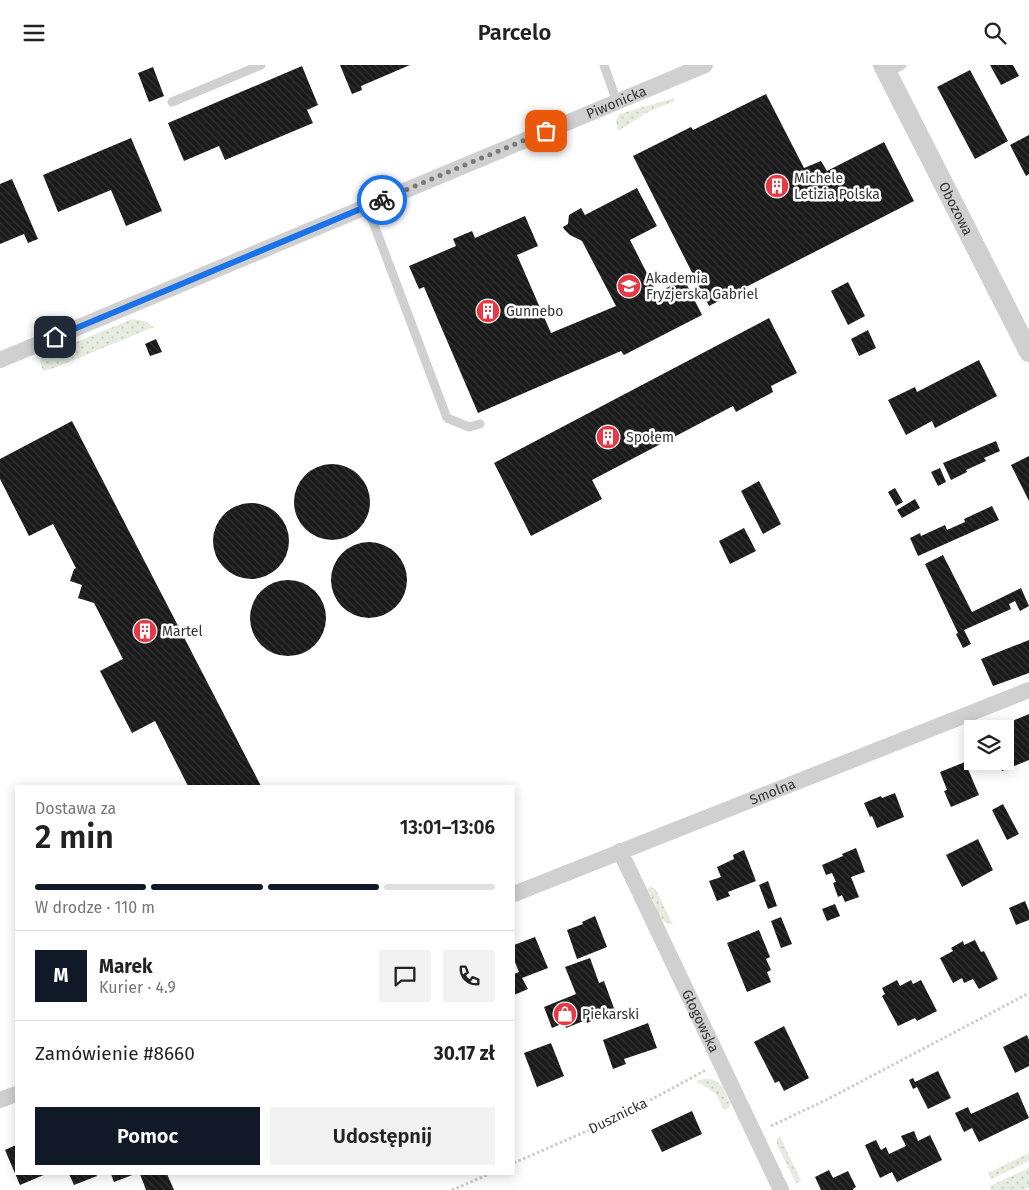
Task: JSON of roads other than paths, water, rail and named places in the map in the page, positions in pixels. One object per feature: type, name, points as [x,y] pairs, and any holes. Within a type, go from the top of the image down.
[{"type":"street","name":"Piwonicka","points":[[0,360],[705,65]]},
{"type":"street","name":"Obozowa","points":[[890,68],[1029,352]]},
{"type":"street","name":"Smolna","points":[[515,894],[1029,690]]},
{"type":"street","name":"Głogowska","points":[[620,851],[781,1190]]},
{"type":"street","points":[[0,1100],[15,1094]]},
{"type":"lane","points":[[172,102],[262,65]]},
{"type":"lane","points":[[604,65],[617,102]]},
{"type":"lane","points":[[367,206],[447,418],[469,427],[480,424]]},
{"type":"place","name":"Michele Letizia Polska","points":[[777,186]]},
{"type":"place","name":"Akademia Fryzjerska Gabriel","points":[[629,286]]},
{"type":"place","name":"Gunnebo","points":[[488,311]]},
{"type":"place","name":"Społem","points":[[608,437]]},
{"type":"place","name":"Martel","points":[[145,631]]},
{"type":"place","name":"Piekarski","points":[[565,1014]]}]
